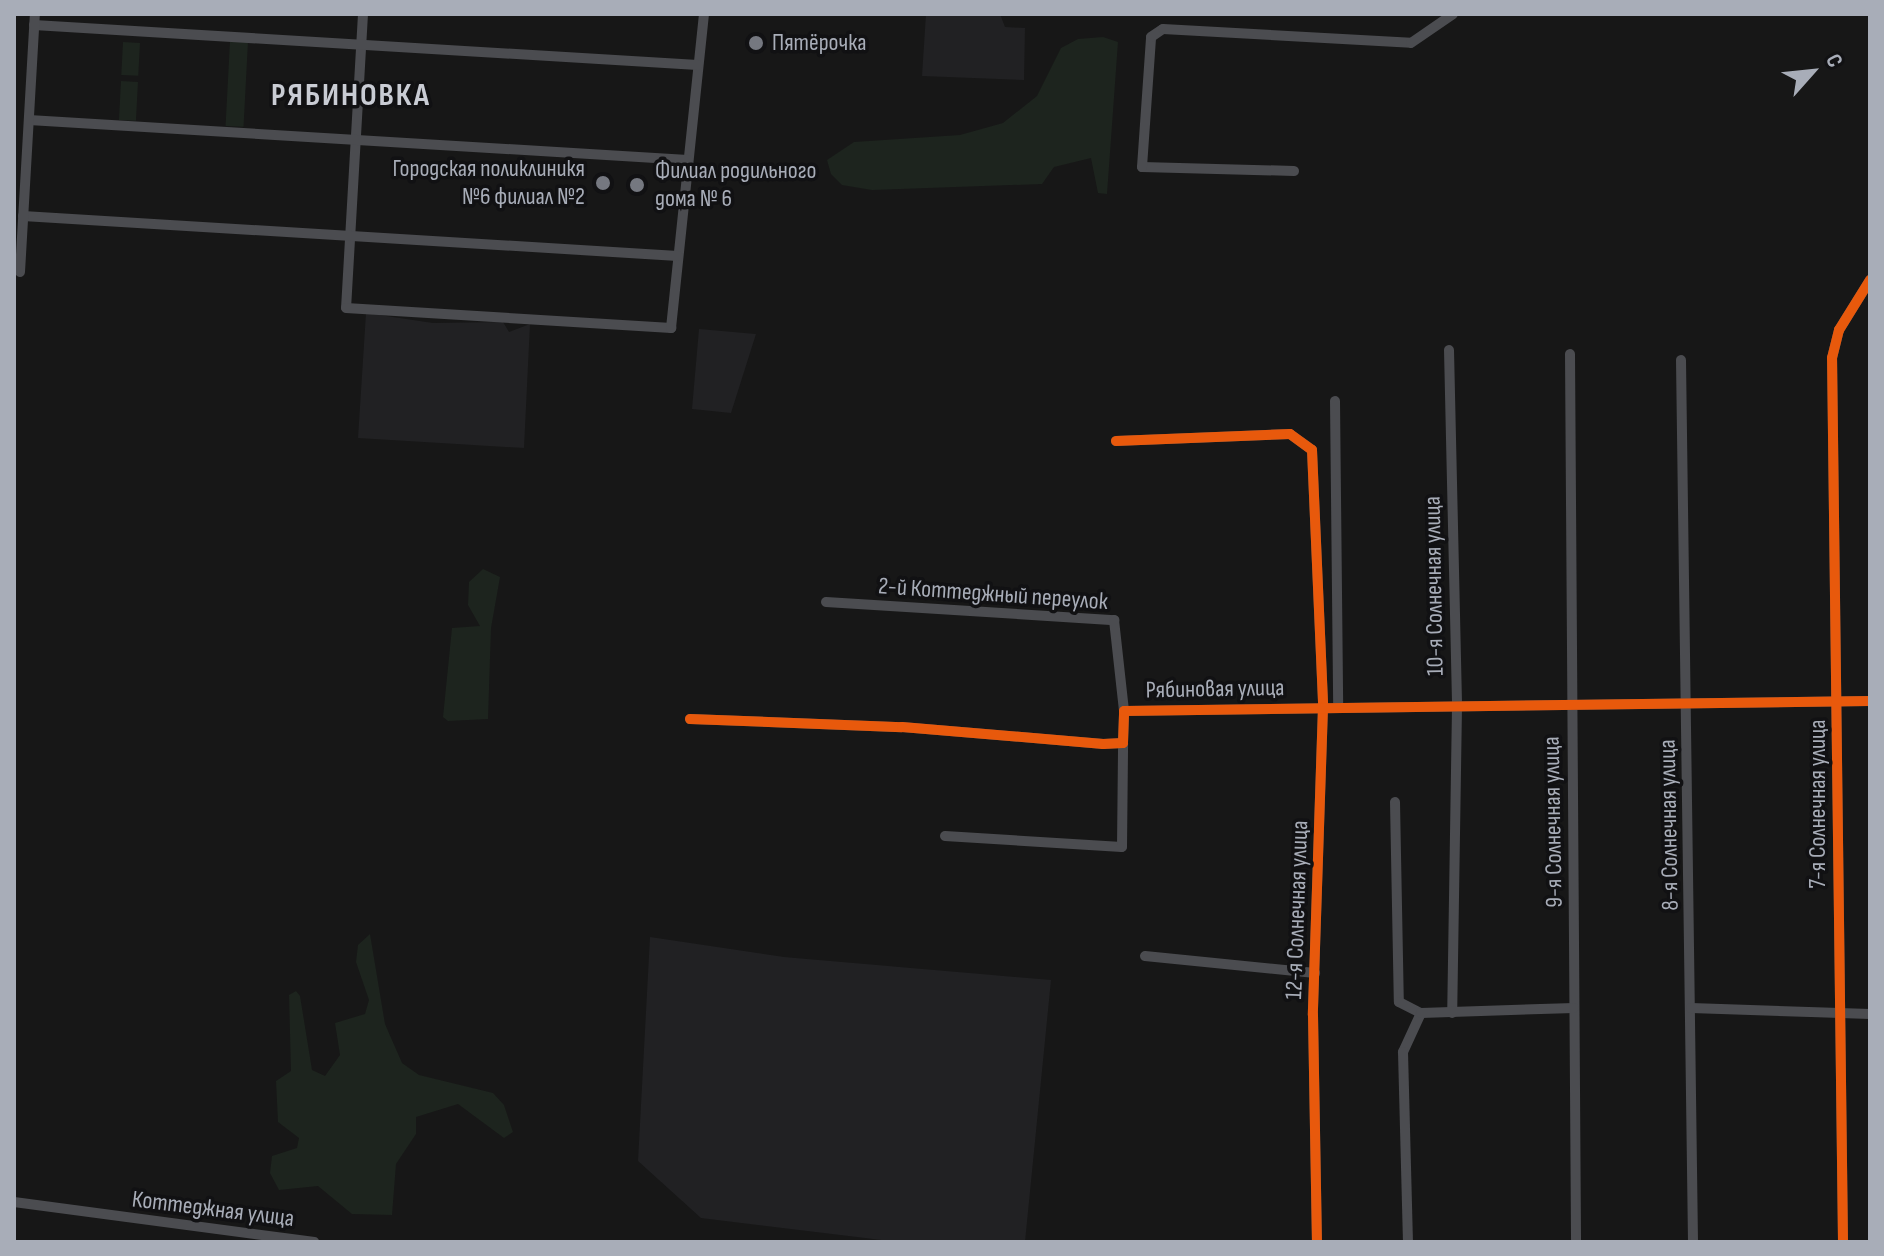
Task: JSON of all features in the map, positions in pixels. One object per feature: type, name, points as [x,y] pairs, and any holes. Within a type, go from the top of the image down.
[{"type":"street","points":[[363,14],[346,308],[671,328],[704,14]]},
{"type":"street","points":[[1294,171],[1142,167],[1151,37],[1163,29],[1411,43],[1453,14]]},
{"type":"street","points":[[20,272],[34,19],[698,65]]},
{"type":"street","points":[[29,120],[688,160]]},
{"type":"street","points":[[23,216],[678,256]]},
{"type":"street","name":"7-я Солнечная улица","points":[[1843,1242],[1832,358],[1839,330],[1870,280]]},
{"type":"street","name":"10-я Солнечная улица","points":[[1449,350],[1457,707],[1452,1013]]},
{"type":"street","name":"9-я Солнечная улица","points":[[1570,354],[1576,1242]]},
{"type":"street","name":"8-я Солнечная улица","points":[[1681,360],[1693,1242]]},
{"type":"street","points":[[1335,401],[1338,706]]},
{"type":"street","name":"12-я Солнечная улица","points":[[1116,441],[1290,434],[1303,439],[1316,468],[1323,707],[1315,973],[1317,1242]]},
{"type":"street","name":"2-й Коттеджный переулок","points":[[826,602],[1114,620],[1124,711]]},
{"type":"street","name":"Рябиновая улица","points":[[945,836],[1122,847],[1124,711],[1338,706],[1457,707],[1572,701],[1870,701]]},
{"type":"street","points":[[690,719],[1123,743]]},
{"type":"street","points":[[1395,802],[1399,1002],[1421,1013],[1574,1008]]},
{"type":"street","points":[[1145,956],[1315,973]]},
{"type":"street","points":[[1691,1008],[1870,1014]]},
{"type":"street","points":[[1408,1242],[1403,1052],[1421,1013]]},
{"type":"street","name":"Коттеджная улица","points":[[14,1202],[314,1242]]},
{"type":"shaded area","points":[[926,14],[1000,14],[1005,27],[1025,28],[1024,80],[922,76]]},
{"type":"shaded area","points":[[1103,37],[1118,42],[1107,194],[1098,193],[1091,158],[1054,167],[1042,184],[872,190],[842,185],[831,174],[827,160],[854,142],[960,135],[1003,123],[1037,96],[1061,48],[1078,39]]},
{"type":"shaded area","points":[[230,41],[248,42],[244,127],[226,126]]},
{"type":"shaded area","points":[[123,42],[140,43],[138,76],[121,75]]},
{"type":"shaded area","points":[[121,81],[138,82],[136,121],[119,120]]},
{"type":"shaded area","points":[[366,313],[433,323],[503,322],[509,332],[530,324],[524,448],[358,438]]},
{"type":"shaded area","points":[[699,329],[756,334],[731,413],[692,409]]},
{"type":"shaded area","points":[[483,569],[500,577],[491,628],[488,719],[448,721],[443,717],[452,628],[480,626],[468,605],[469,582]]},
{"type":"shaded area","points":[[370,934],[385,1024],[402,1063],[419,1075],[493,1093],[504,1105],[513,1132],[504,1138],[458,1104],[416,1117],[416,1134],[396,1164],[392,1215],[352,1214],[318,1186],[279,1190],[270,1173],[272,1156],[297,1148],[299,1138],[278,1122],[276,1081],[291,1071],[289,995],[296,991],[300,996],[312,1070],[325,1076],[340,1055],[335,1023],[365,1014],[369,1000],[356,962],[358,945]]},
{"type":"shaded area","points":[[650,937],[784,957],[1051,980],[1025,1242],[898,1242],[701,1218],[638,1161]]},
{"type":"cycle path","points":[[1843,1242],[1832,358],[1839,330],[1870,280]]},
{"type":"cycle path","points":[[1116,441],[1290,434],[1312,450],[1323,707],[1313,1015],[1317,1242]]},
{"type":"cycle path","points":[[690,719],[902,727],[1103,744],[1123,743],[1124,711],[1870,701]]},
{"type":"place","name":"Пятёрочка","points":[[756,43]]},
{"type":"place","name":"Городская поликлиникя №6 филиал №2","points":[[603,183]]},
{"type":"place","name":"Филиал родильного дома № 6","points":[[637,185]]},
{"type":"district","name":"РЯБИНОВКА","points":[[351,96]]}]
